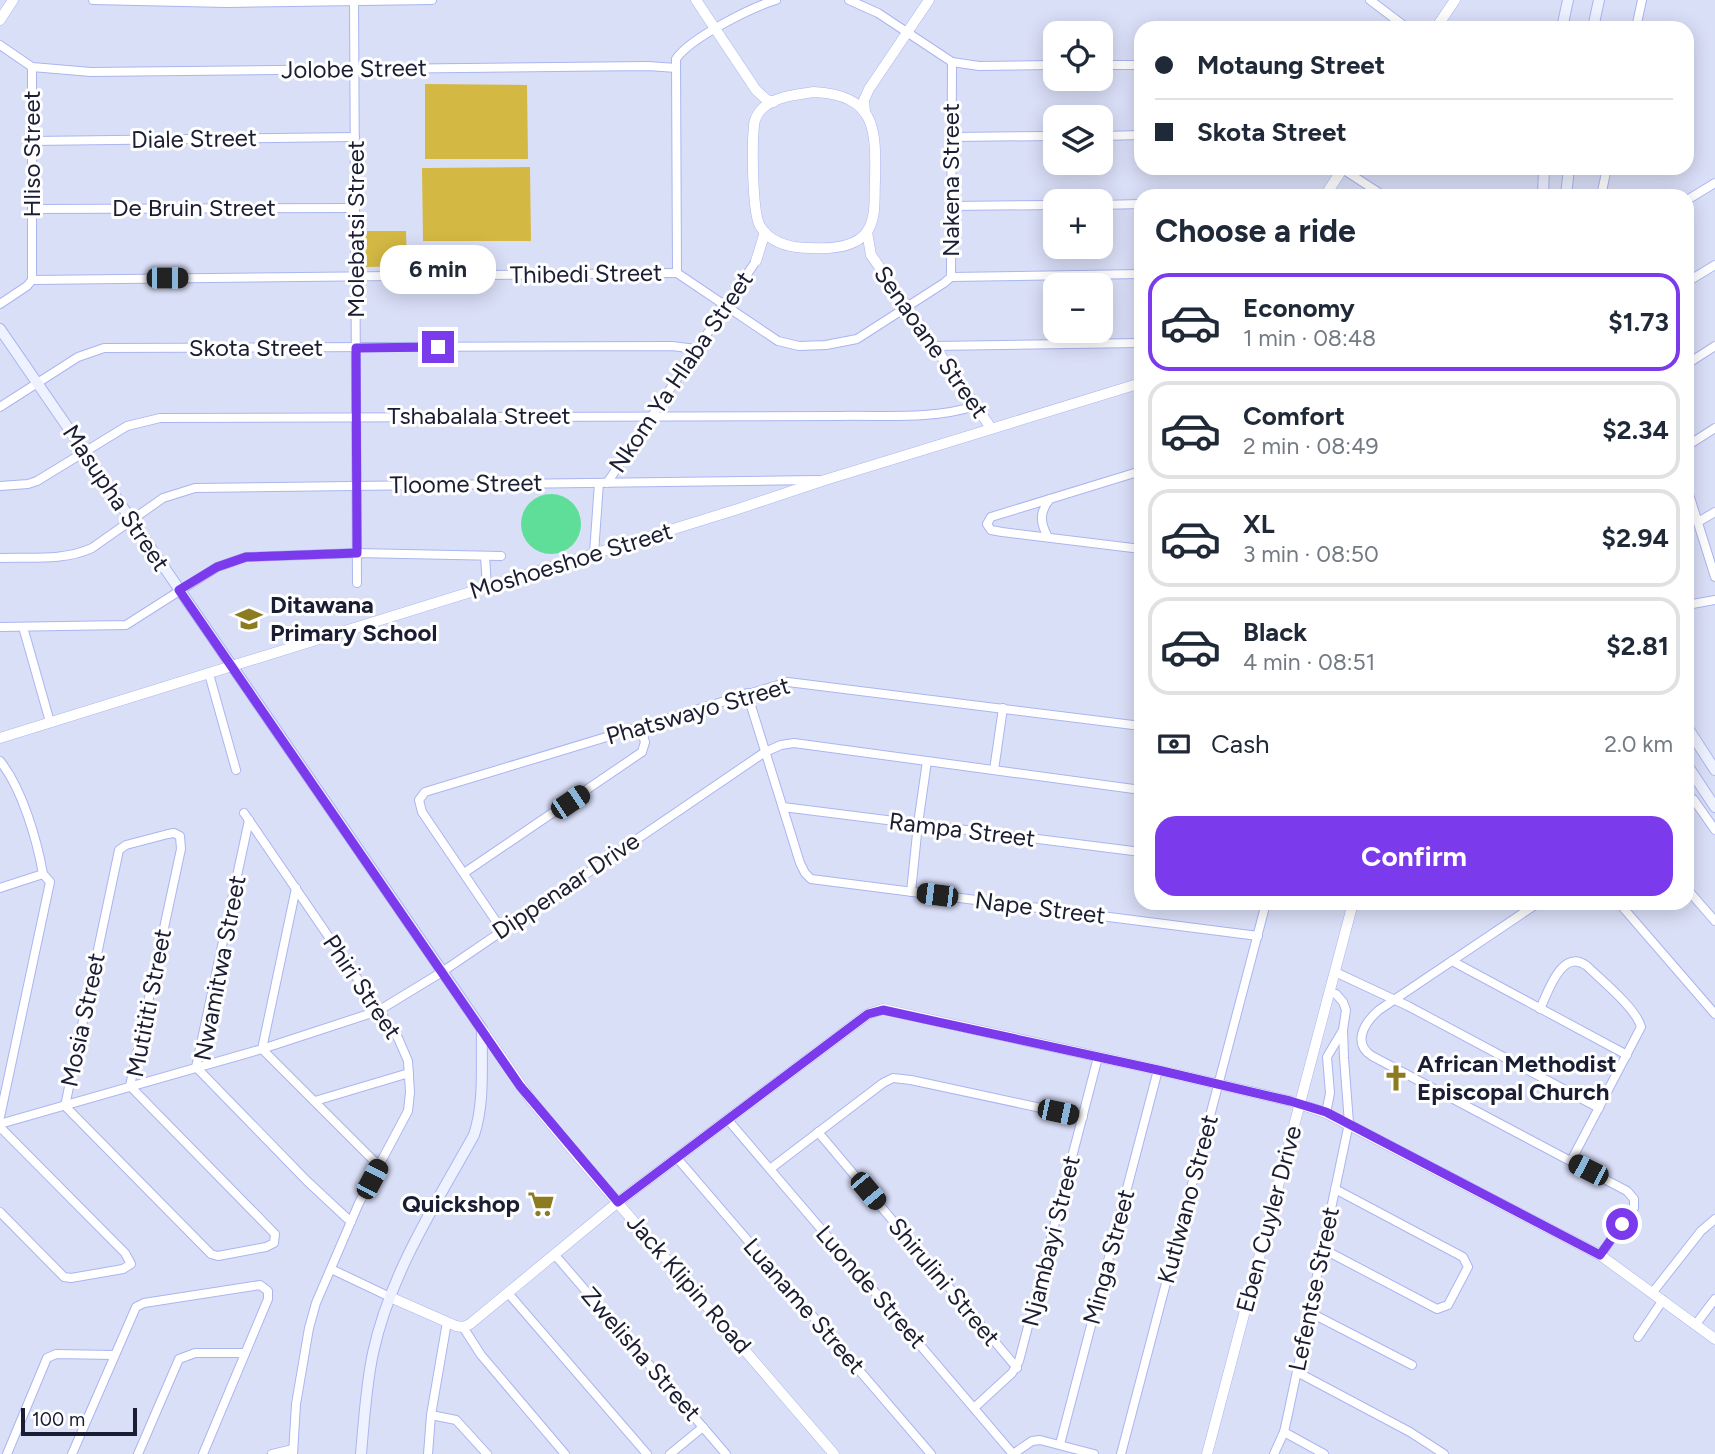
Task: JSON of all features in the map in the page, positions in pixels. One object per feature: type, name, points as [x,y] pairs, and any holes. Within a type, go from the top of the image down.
[{"type":"main road","points":[[1564,21],[1568,0]]},
{"type":"main road","points":[[1594,21],[1599,0]]},
{"type":"main road","name":"Masupha Street","points":[[0,328],[232,667]]},
{"type":"main road","name":"Jack Klipin Road","points":[[232,667],[482,1029]]},
{"type":"main road","points":[[1694,738],[1715,770]]},
{"type":"main road","points":[[1694,776],[1715,807]]},
{"type":"main road","points":[[361,1454],[365,1401],[374,1352],[390,1297],[424,1223],[474,1135],[482,1102],[482,1029]]},
{"type":"street","points":[[0,20],[13,0]]},
{"type":"street","points":[[93,0],[227,3],[432,0]]},
{"type":"street","name":"Molebatsi Street","points":[[354,0],[357,583]]},
{"type":"street","points":[[696,0],[760,99],[760,112],[754,125],[755,206],[759,224],[779,243],[811,248],[852,243],[867,232],[874,209],[876,150],[873,126],[865,113],[845,97]]},
{"type":"street","points":[[677,273],[676,58],[680,52],[715,29],[776,0]]},
{"type":"street","points":[[849,0],[878,13],[951,62],[979,66],[1043,65]]},
{"type":"street","points":[[865,113],[864,100],[869,89],[929,0]]},
{"type":"street","points":[[1370,0],[1398,21]]},
{"type":"street","points":[[1441,21],[1455,0]]},
{"type":"street","points":[[1638,21],[1642,0]]},
{"type":"street","name":"Hliso Street","points":[[0,45],[33,67],[32,280]]},
{"type":"street","name":"Nakena Street","points":[[677,273],[778,341],[799,346],[826,345],[857,339],[908,308],[951,277],[951,62]]},
{"type":"street","points":[[1113,65],[1134,65]]},
{"type":"street","name":"Jolobe Street","points":[[33,67],[91,72],[648,66],[676,68]]},
{"type":"street","points":[[760,112],[774,102],[790,96],[814,92],[845,97],[869,89]]},
{"type":"street","points":[[756,90],[767,100],[774,102]]},
{"type":"street","points":[[1113,136],[1134,135]]},
{"type":"street","points":[[951,137],[1043,136]]},
{"type":"street","name":"Diale Street","points":[[32,141],[355,137]]},
{"type":"street","points":[[1352,175],[1374,189]]},
{"type":"street","points":[[1694,196],[1715,183]]},
{"type":"street","points":[[1113,205],[1134,204]]},
{"type":"street","points":[[951,206],[1043,205]]},
{"type":"street","name":"De Bruin Street","points":[[32,209],[355,208]]},
{"type":"street","name":"Nkom Ya Hlaba Street","points":[[594,553],[603,483],[651,417],[755,261],[765,232]]},
{"type":"street","name":"Senaoane Street","points":[[867,232],[871,255],[990,428]]},
{"type":"street","name":"Nkom Ya Hlaba Street","points":[[755,261],[779,243]]},
{"type":"street","name":"Senaoane Street","points":[[852,243],[871,255]]},
{"type":"street","points":[[1694,278],[1715,265]]},
{"type":"street","name":"Thibedi Street","points":[[32,280],[677,273]]},
{"type":"street","points":[[951,277],[1134,274]]},
{"type":"street","points":[[0,304],[32,280]]},
{"type":"street","points":[[934,346],[1134,343]]},
{"type":"street","name":"Skota Street","points":[[0,407],[78,356],[104,348],[672,346],[696,349]]},
{"type":"street","points":[[1694,360],[1715,346]]},
{"type":"street","name":"Moshoeshoe Street","points":[[0,738],[1134,385]]},
{"type":"street","name":"Tshabalala Street","points":[[0,486],[37,481],[127,426],[150,419],[938,414],[958,412],[975,406]]},
{"type":"street","points":[[1694,442],[1715,429]]},
{"type":"street","points":[[1134,474],[991,517],[987,524],[991,530],[1134,548]]},
{"type":"street","points":[[1130,475],[1134,477]]},
{"type":"street","name":"Tloome Street","points":[[0,558],[67,556],[80,553],[163,498],[195,488],[825,480]]},
{"type":"street","points":[[1048,537],[1041,516],[1050,499]]},
{"type":"street","points":[[1694,510],[1715,577]]},
{"type":"street","points":[[1698,522],[1715,512]]},
{"type":"street","points":[[0,627],[121,627],[139,619],[217,567],[246,557],[357,553],[501,556]]},
{"type":"street","points":[[485,556],[487,587]]},
{"type":"street","points":[[1694,603],[1715,600]]},
{"type":"street","points":[[23,626],[50,722]]},
{"type":"street","points":[[209,674],[236,770]]},
{"type":"street","name":"Phatswayo Street","points":[[502,930],[422,811],[419,800],[425,792],[776,684],[795,682],[1134,725]]},
{"type":"street","name":"Nape Street","points":[[747,693],[800,863],[808,877],[1258,936]]},
{"type":"street","points":[[994,770],[1003,708]]},
{"type":"street","points":[[464,873],[642,752],[645,742],[640,726]]},
{"type":"street","name":"Dippenaar Drive","points":[[0,1125],[262,1049],[378,1012],[442,972],[765,752],[781,745],[794,743],[1134,789]]},
{"type":"street","points":[[0,761],[12,777],[43,874],[50,882],[0,1118]]},
{"type":"street","points":[[911,891],[928,761]]},
{"type":"street","points":[[1694,800],[1715,830]]},
{"type":"street","name":"Rampa Street","points":[[783,807],[1134,851]]},
{"type":"street","name":"Phiri Street","points":[[246,817],[403,1046],[409,1073],[408,1111],[351,1222],[316,1303],[296,1404],[293,1452]]},
{"type":"street","name":"Nwamitwa Street","points":[[246,817],[196,1067],[316,1190],[351,1222]]},
{"type":"street","name":"Mutititi Street","points":[[168,834],[180,836],[181,849],[130,1086],[275,1234],[274,1243],[266,1247]]},
{"type":"street","name":"Mosia Street","points":[[168,834],[126,845],[119,850],[65,1106],[211,1254],[218,1256],[266,1247]]},
{"type":"street","points":[[0,888],[43,874]]},
{"type":"street","points":[[296,888],[262,1049],[379,1166]]},
{"type":"street","points":[[1694,898],[1715,921]]},
{"type":"street","name":"Kutlwano Street","points":[[1121,1454],[1264,910]]},
{"type":"street","name":"Eben Cuyler Drive","points":[[1208,1454],[1351,910]]},
{"type":"street","points":[[1528,910],[1373,1015],[1367,1023],[1361,1042],[1367,1052],[1624,1188],[1634,1199],[1634,1208],[1600,1255]]},
{"type":"street","points":[[1625,910],[1715,1014]]},
{"type":"street","points":[[1452,961],[1627,1055]]},
{"type":"street","points":[[1540,1009],[1561,967],[1571,962],[1583,963],[1639,1021],[1640,1033],[1571,1161]]},
{"type":"street","points":[[1335,972],[1395,999],[1599,1108]]},
{"type":"street","name":"Lefentse Street","points":[[1274,1454],[1284,1432],[1349,1123],[1343,1030],[1346,1010],[1336,994],[1330,992]]},
{"type":"street","points":[[463,1327],[480,1318],[618,1202],[728,1120],[876,1010],[889,1010],[1219,1084],[1326,1112],[1600,1255],[1715,1339]]},
{"type":"street","name":"Jack Klipin Road","points":[[482,1029],[531,1100],[834,1454]]},
{"type":"street","points":[[1326,1112],[1330,1093],[1328,1057],[1343,1030]]},
{"type":"street","name":"Njambayi Street","points":[[1017,1368],[1098,1057]]},
{"type":"street","name":"Minga Street","points":[[1060,1444],[1158,1070]]},
{"type":"street","points":[[315,1101],[409,1073]]},
{"type":"street","points":[[770,1169],[893,1078],[1083,1117]]},
{"type":"street","name":"Luonde Street","points":[[728,1120],[1013,1454]]},
{"type":"street","points":[[0,1125],[125,1253],[131,1264],[123,1269],[64,1277],[0,1212]]},
{"type":"street","name":"Shirulini Street","points":[[818,1132],[1017,1368]]},
{"type":"street","name":"Luaname Street","points":[[677,1158],[931,1454]]},
{"type":"street","points":[[1323,1249],[1440,1310],[1448,1304],[1466,1273],[1468,1264],[1466,1260],[1335,1189]]},
{"type":"street","points":[[1653,1292],[1701,1231],[1715,1219]]},
{"type":"street","name":"Zwelisha Street","points":[[555,1255],[726,1454]]},
{"type":"street","points":[[331,1269],[463,1327],[481,1355],[565,1454]]},
{"type":"street","points":[[72,1454],[133,1311],[139,1305],[260,1285],[266,1289],[268,1299],[203,1454]]},
{"type":"street","points":[[508,1293],[647,1454]]},
{"type":"street","points":[[1696,1324],[1715,1299]]},
{"type":"street","points":[[1638,1337],[1663,1300]]},
{"type":"street","points":[[1309,1312],[1412,1365]]},
{"type":"street","points":[[428,1454],[431,1415],[447,1322]]},
{"type":"street","points":[[138,1454],[179,1359],[195,1353],[245,1353]]},
{"type":"street","points":[[7,1454],[47,1358],[55,1354],[114,1355]]},
{"type":"street","points":[[974,1408],[1017,1368]]},
{"type":"street","points":[[1297,1372],[1410,1432],[1444,1454]]},
{"type":"street","points":[[431,1415],[458,1422],[487,1454]]},
{"type":"street","points":[[670,1454],[703,1427]]},
{"type":"street","points":[[1284,1432],[1324,1454]]},
{"type":"street","points":[[1013,1454],[1035,1440],[1094,1454]]},
{"type":"street","points":[[272,1454],[293,1452]]},
{"type":"shaded area","points":[[425,84],[527,85],[528,159],[425,159]]},
{"type":"shaded area","points":[[530,167],[531,241],[423,241],[422,168]]},
{"type":"shaded area","points":[[365,231],[406,231],[407,266],[366,267]]},
{"type":"shaded area","points":[[545,494],[557,494],[573,502],[579,512],[579,536],[573,546],[557,554],[545,554],[529,546],[521,530],[521,518],[529,502]]},
{"type":"place","name":"Ditawana Primary School","points":[[249,619]]},
{"type":"place","name":"African Methodist Episcopal Church","points":[[1396,1078]]},
{"type":"place","name":"Quickshop","points":[[541,1204]]},
{"type":"route","points":[[438,347],[356,348],[357,553],[246,557],[217,567],[179,590],[520,1086],[618,1202],[868,1014],[876,1010],[889,1010],[1158,1070],[1326,1112],[1600,1255],[1622,1224]]}]
